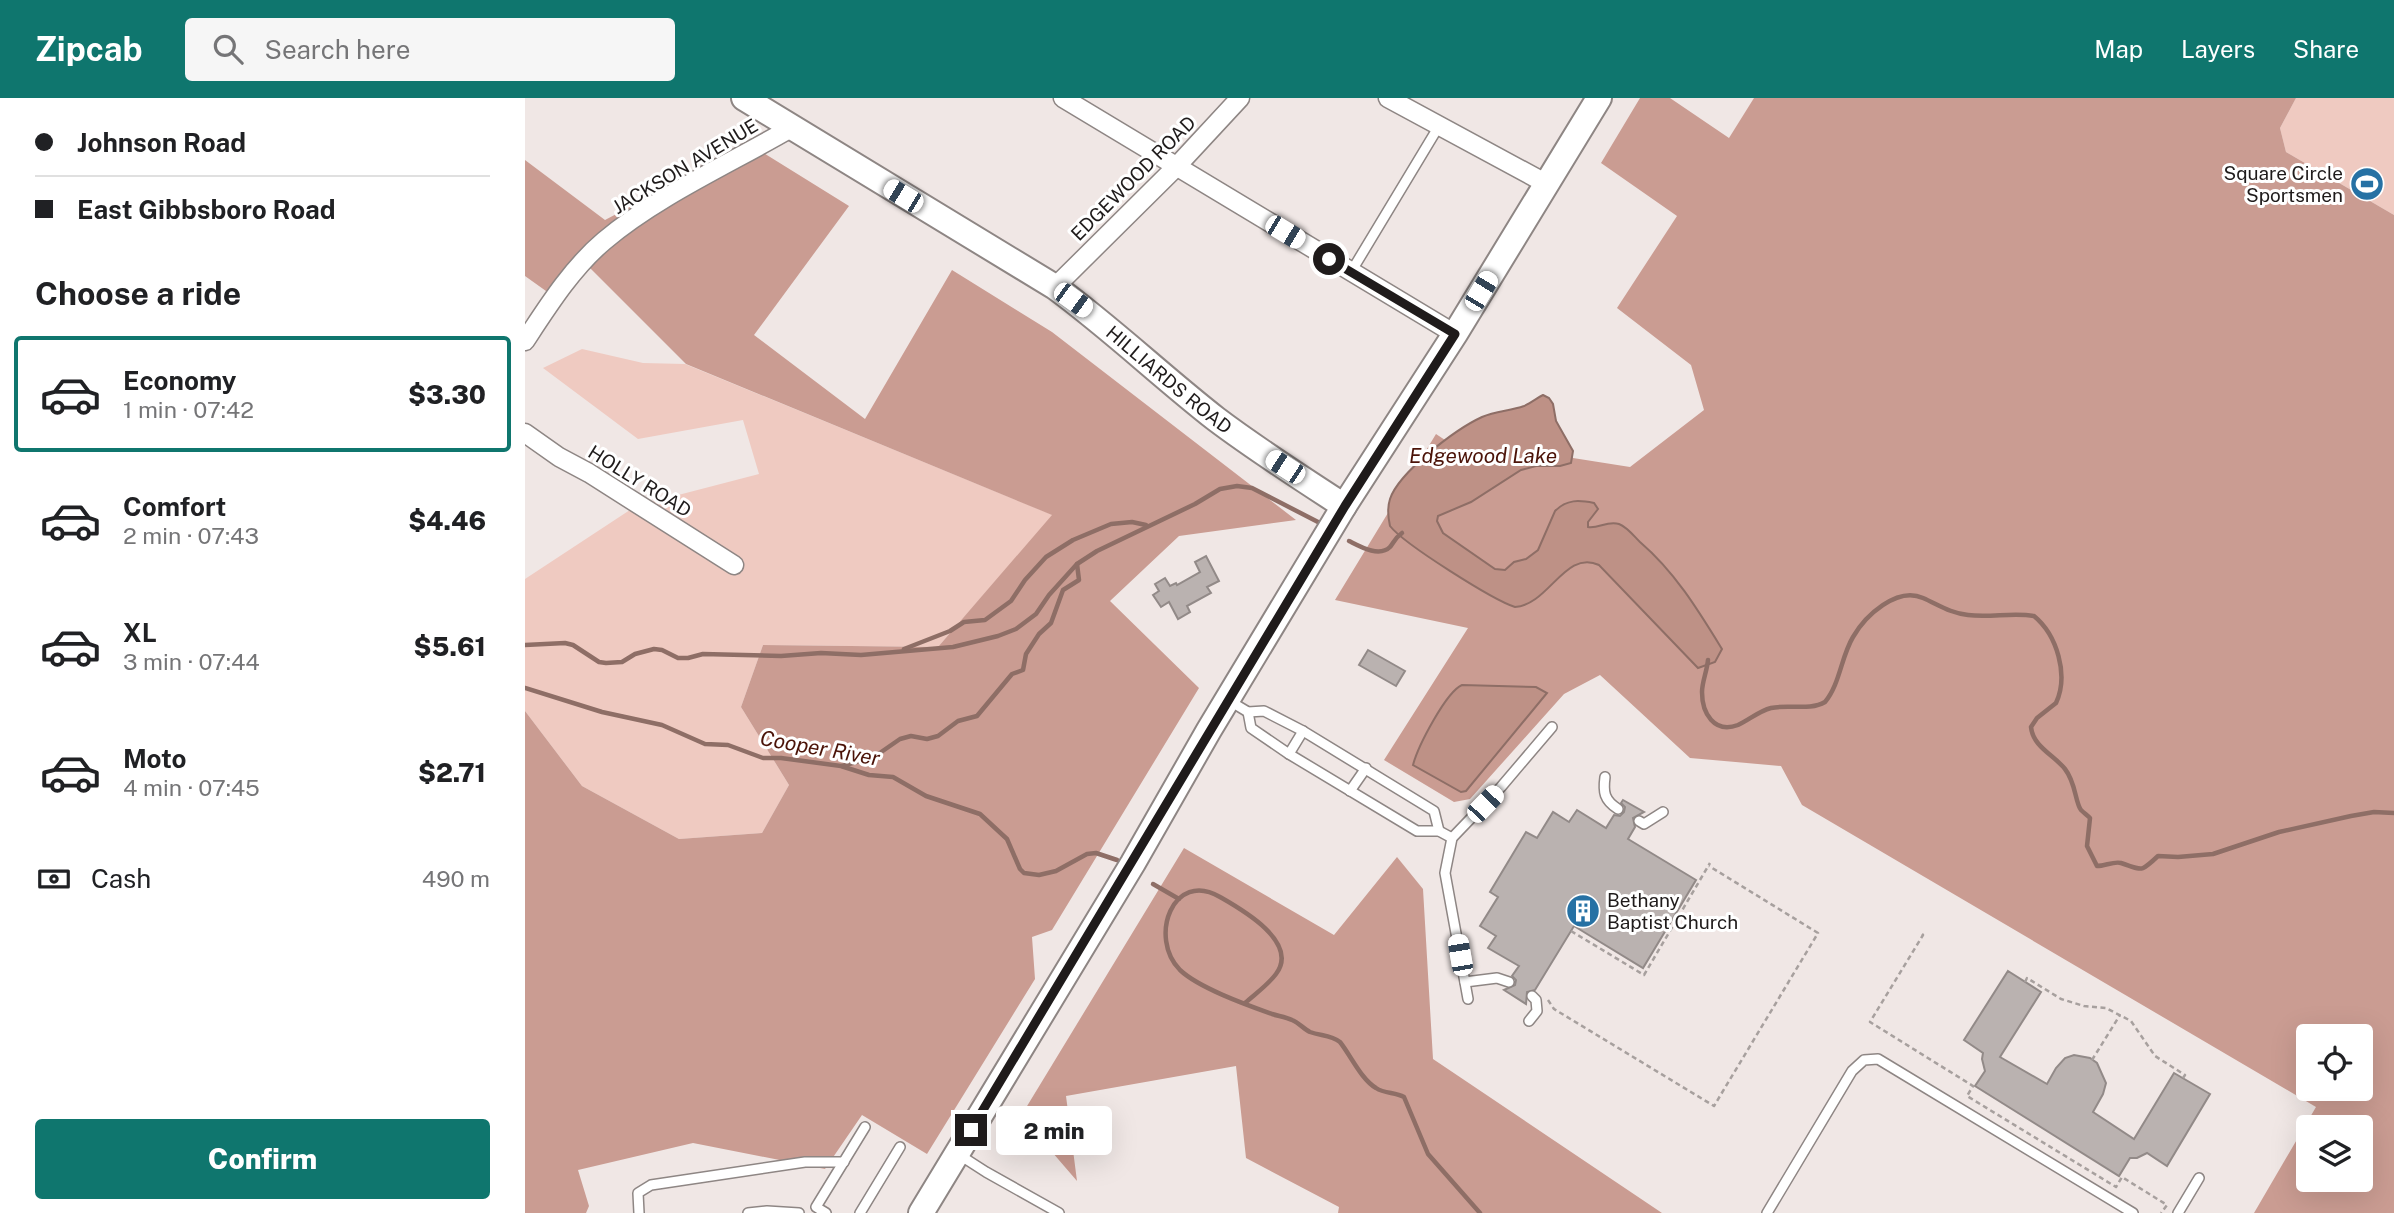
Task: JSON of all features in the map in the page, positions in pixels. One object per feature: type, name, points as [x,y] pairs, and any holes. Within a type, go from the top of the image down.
[{"type":"main road","name":"HILLIARDS ROAD","points":[[744,98],[1055,287],[1091,313],[1215,418],[1264,454],[1345,506]]},
{"type":"main road","points":[[921,1213],[1133,863],[1238,706],[1345,506],[1455,334],[1598,98]]},
{"type":"street","points":[[1063,98],[1455,334]]},
{"type":"street","name":"EDGEWOOD ROAD","points":[[1055,287],[1176,167],[1240,98]]},
{"type":"street","points":[[1388,98],[1547,184]]},
{"type":"street","name":"JACKSON AVENUE","points":[[525,341],[561,288],[602,242],[630,221],[693,182],[791,128]]},
{"type":"street","name":"HOLLY ROAD","points":[[525,433],[559,457],[590,473],[734,565]]},
{"type":"lane","points":[[1351,272],[1439,126]]},
{"type":"lane","points":[[1238,706],[1264,711],[1366,768],[1434,811],[1439,831]]},
{"type":"lane","points":[[1238,706],[1251,728],[1289,754],[1417,831],[1439,831],[1452,838]]},
{"type":"lane","points":[[1468,999],[1445,873],[1452,838],[1501,787],[1552,727]]},
{"type":"lane","points":[[1289,754],[1303,731]]},
{"type":"lane","points":[[1350,791],[1366,768]]},
{"type":"lane","points":[[1605,776],[1604,791],[1608,802],[1618,809]]},
{"type":"lane","points":[[1639,821],[1644,824],[1663,812]]},
{"type":"lane","points":[[1465,982],[1497,978],[1509,982]]},
{"type":"lane","points":[[1529,1021],[1537,1011],[1536,1000],[1532,996]]},
{"type":"lane","points":[[1767,1213],[1852,1071],[1864,1060],[1878,1059],[2133,1213]]},
{"type":"lane","points":[[748,1213],[801,1213],[817,1207],[865,1127]]},
{"type":"lane","points":[[860,1213],[900,1147]]},
{"type":"lane","points":[[957,1153],[1059,1213]]},
{"type":"lane","points":[[639,1213],[638,1193],[651,1185],[805,1162],[844,1162]]},
{"type":"lane","points":[[2178,1213],[2199,1178]]},
{"type":"lane","points":[[817,1207],[826,1213]]},
{"type":"path","points":[[1545,996],[1554,1009],[1714,1106],[1818,933],[1709,864],[1644,975],[1571,931]]},
{"type":"path","points":[[1922,934],[1870,1022],[1973,1086],[1967,1096],[2116,1187],[2122,1177],[2167,1205],[2161,1213]]},
{"type":"path","points":[[2025,982],[2027,978],[2061,999],[2106,1008],[2120,1015],[2134,1024],[2155,1056],[2185,1075],[2183,1078]]},
{"type":"path","points":[[2092,1060],[2120,1015]]},
{"type":"shaded area","points":[[1640,98],[1670,98],[1729,138],[1754,98],[2296,98],[2280,128],[2286,152],[2394,215],[2394,1213],[2254,1213],[2296,1141],[2296,1192],[2373,1192],[2373,1115],[2311,1115],[2316,1107],[2306,1101],[2373,1101],[2373,1024],[2296,1024],[2296,1095],[1802,805],[1781,766],[1690,758],[1600,675],[1564,694],[1470,799],[1454,802],[1384,760],[1468,628],[1335,600],[1436,434],[1445,440],[1546,396],[1573,458],[1630,467],[1704,410],[1691,365],[1617,308],[1677,216],[1601,163]]},
{"type":"shaded area","name":"Square Circle Sportsmen","points":[[2296,98],[2394,98],[2394,215],[2286,152],[2280,128]]},
{"type":"shaded area","points":[[749,144],[849,206],[754,335],[865,419],[952,270],[1052,332],[1296,520],[1179,536],[1110,601],[1199,688],[1052,930],[1032,937],[1035,979],[927,1154],[862,1115],[825,1169],[693,1143],[578,1170],[589,1206],[586,1213],[525,1213],[525,711],[582,786],[679,839],[762,833],[789,785],[741,707],[763,645],[938,647],[1052,515],[686,364],[580,258],[553,296],[525,276],[525,160],[605,220]]},
{"type":"shaded area","points":[[582,349],[643,363],[685,364],[1053,515],[938,647],[763,645],[741,707],[789,785],[762,833],[679,839],[582,786],[525,711],[525,579],[636,506],[759,474],[743,420],[638,439],[543,368]]},
{"type":"shaded area","points":[[1184,848],[1334,935],[1397,857],[1423,889],[1433,1059],[1662,1213],[1338,1213],[1339,1207],[1246,1158],[1236,1066],[1066,1096],[1077,1181],[1021,1116]]},
{"type":"water","name":"Edgewood Lake","points":[[1543,395],[1553,404],[1556,421],[1573,451],[1571,463],[1521,470],[1471,502],[1438,516],[1437,521],[1443,533],[1495,569],[1505,570],[1514,562],[1526,559],[1538,550],[1555,511],[1560,507],[1573,501],[1594,503],[1598,509],[1588,522],[1588,527],[1611,523],[1622,525],[1664,566],[1695,606],[1722,649],[1715,662],[1698,668],[1599,565],[1587,562],[1576,565],[1538,597],[1515,607],[1450,571],[1390,526],[1388,506],[1395,488],[1430,452],[1482,417],[1524,406]]},
{"type":"water","points":[[1462,685],[1536,687],[1547,693],[1466,791],[1461,792],[1413,765],[1426,733],[1441,708]]},
{"type":"building","points":[[1206,556],[1219,581],[1207,587],[1211,593],[1187,606],[1190,612],[1178,619],[1169,602],[1161,607],[1153,595],[1159,591],[1155,584],[1165,578],[1170,586],[1176,583],[1177,585],[1200,572],[1195,562]]},
{"type":"building","points":[[1368,650],[1405,671],[1396,686],[1359,665]]},
{"type":"building","name":"Bethany Baptist Church","points":[[1623,800],[1644,812],[1633,818],[1635,827],[1628,839],[1696,880],[1643,968],[1574,926],[1535,990],[1527,992],[1526,1004],[1504,990],[1515,985],[1516,980],[1512,976],[1519,966],[1488,948],[1496,936],[1480,926],[1498,897],[1490,892],[1526,832],[1537,838],[1553,812],[1569,822],[1577,810],[1606,828],[1614,815],[1620,816],[1624,812],[1625,807],[1621,803]]},
{"type":"building","points":[[2008,971],[2041,992],[2000,1057],[2047,1084],[2065,1058],[2074,1055],[2090,1058],[2097,1063],[2106,1083],[2093,1112],[2134,1139],[2174,1073],[2210,1094],[2167,1166],[2147,1153],[2130,1158],[2119,1176],[1975,1086],[1985,1071],[1983,1053],[1964,1040]]},
{"type":"waterway","points":[[525,645],[565,643],[573,645],[599,662],[606,663],[622,662],[635,654],[654,649],[678,658],[688,658],[703,654],[861,655],[953,647],[1016,629],[1036,614],[1077,564],[1097,551],[1195,504],[1220,489],[1237,486],[1252,488],[1318,522]]},
{"type":"waterway","points":[[904,649],[950,631],[964,622],[985,620],[1011,601],[1025,580],[1046,557],[1073,540],[1111,524],[1132,522],[1146,525]]},
{"type":"waterway","points":[[1349,541],[1369,550],[1380,551],[1390,547],[1402,533]]},
{"type":"waterway","points":[[842,766],[874,757],[900,739],[911,736],[927,739],[938,736],[958,721],[977,716],[1012,674],[1023,670],[1026,654],[1039,634],[1051,623],[1063,590],[1079,580],[1077,564]]},
{"type":"waterway","points":[[1708,660],[1702,688],[1704,707],[1716,724],[1730,727],[1771,708],[1813,706],[1825,702],[1858,629],[1883,605],[1903,596],[1913,595],[1950,611],[1968,615],[2034,616],[2054,644],[2059,656],[2061,680],[2056,703],[2037,718],[2031,727],[2040,745],[2065,769],[2079,807],[2090,818],[2087,846],[2097,866],[2118,863],[2141,868],[2158,856],[2213,854],[2279,832],[2374,812],[2394,813]]},
{"type":"waterway","name":"Cooper River","points":[[525,688],[602,712],[662,725],[705,744],[728,745],[763,758],[841,766],[869,775],[893,777],[926,796],[980,814],[1007,839],[1024,873],[1039,875],[1056,871],[1087,854],[1096,853],[1117,860]]},
{"type":"waterway","name":"Cooper River","points":[[1153,884],[1179,899]]},
{"type":"waterway","name":"Cooper River","points":[[1245,1003],[1276,974],[1281,962],[1280,950],[1265,928],[1241,910],[1220,897],[1203,891],[1189,892],[1178,899],[1170,911],[1166,925],[1166,941],[1171,957],[1180,970],[1188,977],[1224,995],[1272,1014],[1290,1019],[1310,1032],[1340,1042],[1371,1084],[1379,1090],[1404,1097],[1428,1154],[1480,1213]]},
{"type":"place","name":"Square Circle Sportsmen","points":[[2367,184]]},
{"type":"place","name":"Bethany Baptist Church","points":[[1583,911]]},
{"type":"route","points":[[971,1130],[1345,506],[1455,334],[1329,259]]}]
